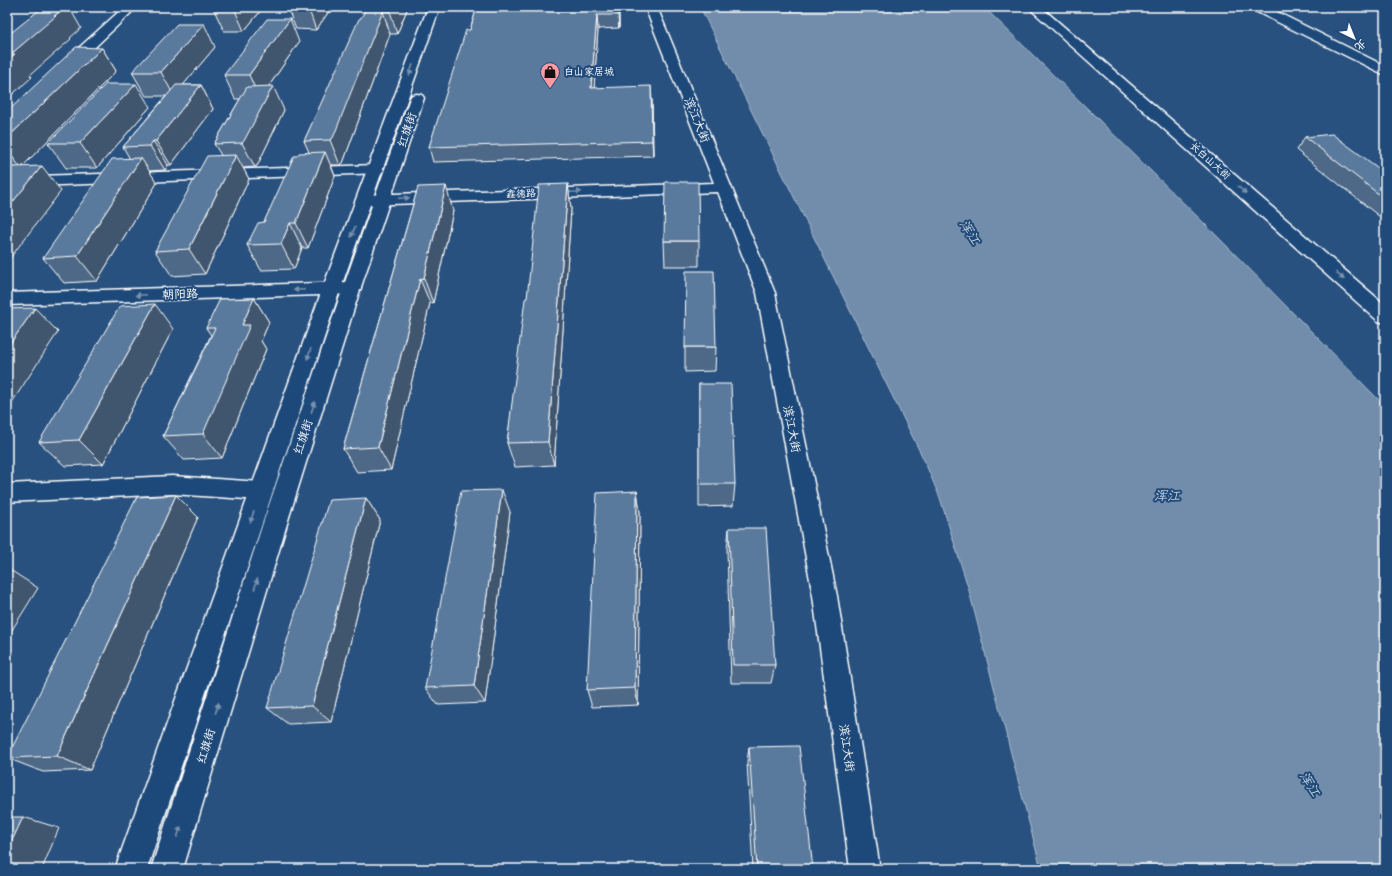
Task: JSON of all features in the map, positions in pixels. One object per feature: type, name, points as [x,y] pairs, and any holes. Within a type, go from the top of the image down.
[{"type":"main road","points":[[131,869],[261,491],[339,296],[377,188],[434,7]]},
{"type":"main road","name":"红旗街","points":[[377,188],[447,7]]},
{"type":"main road","name":"长白山大街","points":[[1034,7],[1385,316]]},
{"type":"main road","name":"长白山大街","points":[[1047,7],[1385,298]]},
{"type":"main road","points":[[1257,7],[1385,71]]},
{"type":"main road","points":[[1272,7],[1385,64]]},
{"type":"main road","name":"红旗街","points":[[167,869],[277,517],[339,296]]},
{"type":"street","points":[[58,75],[131,7]]},
{"type":"street","name":"滨江大街","points":[[651,7],[766,293],[825,596],[865,869]]},
{"type":"street","name":"鑫德路","points":[[7,182],[377,188],[722,182]]},
{"type":"street","name":"朝阳路","points":[[7,299],[339,296]]},
{"type":"street","name":"朝阳路","points":[[7,313],[339,296]]},
{"type":"street","points":[[7,493],[172,484],[261,491]]},
{"type":"water","name":"浑江","points":[[700,7],[984,7],[1208,227],[1385,406],[1385,869],[1041,869],[968,587],[940,498],[924,460]]},
{"type":"building","points":[[43,7],[65,7],[11,54],[15,54],[7,61],[7,36]]},
{"type":"building","points":[[214,7],[235,7],[213,8]]},
{"type":"building","points":[[367,7],[392,7],[390,11],[383,11],[333,138],[330,140],[304,141],[359,19]]},
{"type":"building","name":"白山家居城","points":[[477,7],[618,7],[618,15],[597,15],[591,88],[651,86],[652,141],[429,147],[466,30],[470,30]]},
{"type":"building","points":[[267,19],[290,19],[249,75],[224,75]]},
{"type":"building","points":[[177,24],[204,24],[161,72],[132,72]]},
{"type":"building","points":[[76,47],[102,48],[7,138],[7,112]]},
{"type":"building","points":[[106,84],[136,84],[80,143],[48,143]]},
{"type":"building","points":[[176,85],[201,85],[156,141],[153,141],[150,146],[123,147]]},
{"type":"building","points":[[273,86],[242,143],[214,144],[247,87]]},
{"type":"building","points":[[1332,134],[1385,173],[1385,199],[1305,137]]},
{"type":"building","points":[[325,152],[296,223],[290,223],[281,244],[247,245],[258,223],[264,222],[294,156],[297,156],[299,153]]},
{"type":"building","points":[[236,155],[189,249],[155,251],[207,156]]},
{"type":"building","points":[[141,158],[77,256],[43,258],[112,159]]},
{"type":"building","points":[[42,166],[7,209],[7,174],[13,167]]},
{"type":"building","points":[[665,182],[698,182],[699,241],[664,241]]},
{"type":"building","points":[[568,184],[548,442],[507,443],[525,299],[527,298],[539,185]]},
{"type":"building","points":[[446,186],[424,278],[420,279],[378,447],[343,449],[418,187]]},
{"type":"building","points":[[686,271],[714,271],[716,347],[685,347]]},
{"type":"building","points":[[254,298],[242,325],[250,325],[203,434],[163,436],[215,328],[206,328],[220,299]]},
{"type":"building","points":[[155,304],[79,440],[39,442],[120,306]]},
{"type":"building","points":[[35,308],[7,348],[7,309]]},
{"type":"building","points":[[699,384],[731,384],[735,484],[699,484]]},
{"type":"building","points":[[502,490],[474,686],[425,688],[461,491]]},
{"type":"building","points":[[637,491],[635,688],[587,690],[597,493]]},
{"type":"building","points":[[176,495],[57,756],[7,758],[137,497]]},
{"type":"building","points":[[366,498],[312,706],[267,708],[329,500]]},
{"type":"building","points":[[729,528],[766,528],[775,665],[733,665]]},
{"type":"building","points":[[799,746],[813,869],[757,869],[749,747]]},
{"type":"building","points":[[7,817],[23,817],[7,851]]},
{"type":"place","name":"白山家居城","points":[[550,89]]}]
